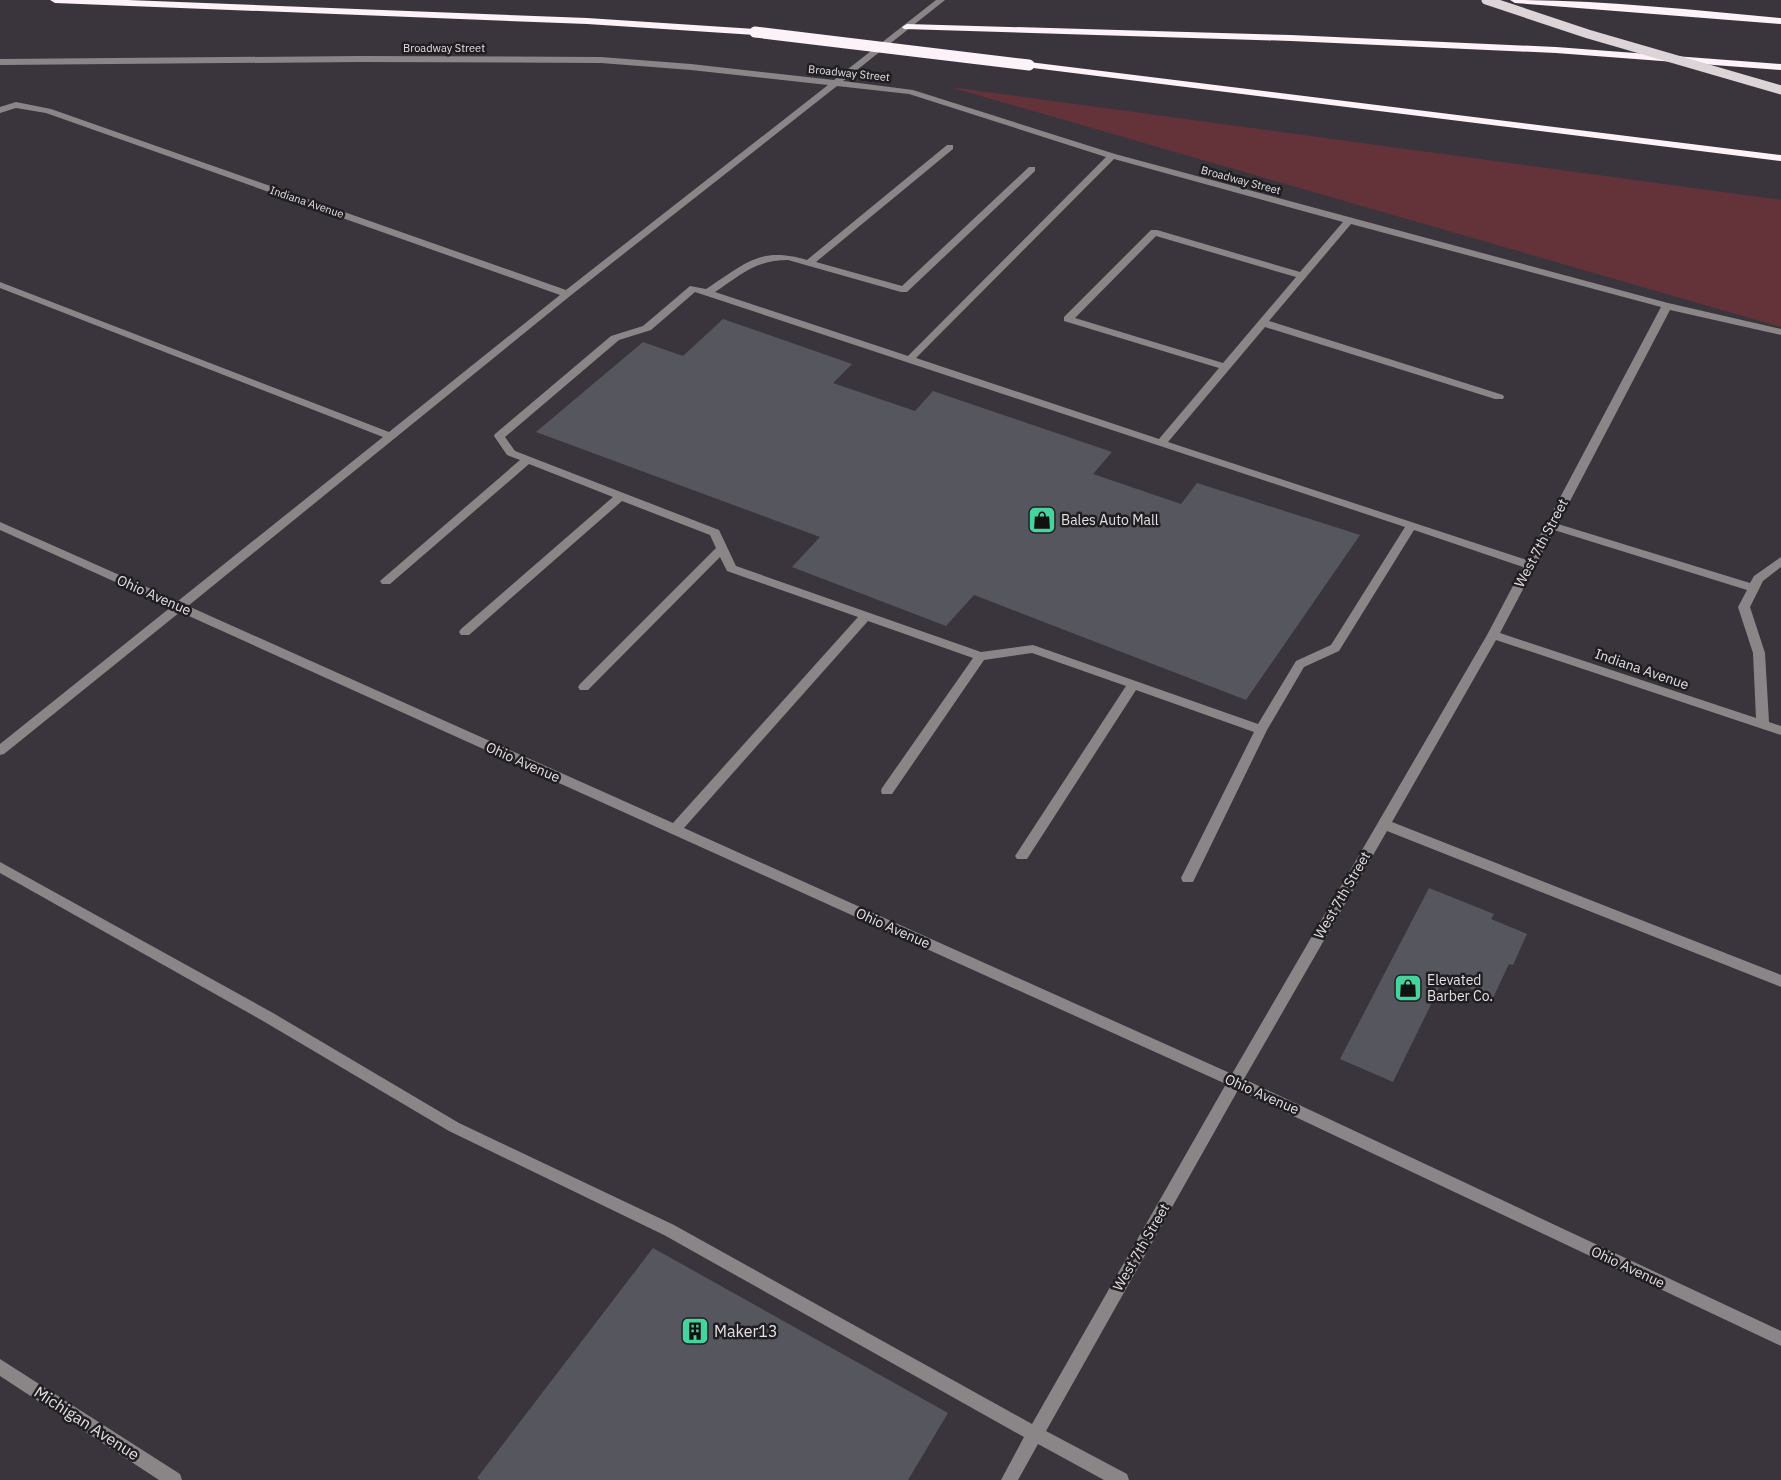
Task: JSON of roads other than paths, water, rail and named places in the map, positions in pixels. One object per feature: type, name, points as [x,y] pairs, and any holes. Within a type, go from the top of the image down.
[{"type":"highway","points":[[56,0],[587,22],[755,32],[1781,158]]},
{"type":"highway","points":[[1515,0],[1781,21]]},
{"type":"highway","points":[[908,26],[1301,38],[1556,50],[1781,67]]},
{"type":"main road","points":[[1486,0],[1588,34],[1781,90]]},
{"type":"street","points":[[0,751],[389,436],[833,83],[941,0]]},
{"type":"street","name":"Broadway Street","points":[[0,62],[371,59],[601,60],[910,92],[1112,156],[1667,306],[1766,327],[1781,332]]},
{"type":"street","name":"Indiana Avenue","points":[[0,110],[16,105],[48,111],[567,294]]},
{"type":"street","points":[[808,263],[950,147]]},
{"type":"street","points":[[909,360],[1112,156]]},
{"type":"street","points":[[707,293],[752,264],[768,257],[788,257],[904,290],[1032,169]]},
{"type":"street","points":[[1161,443],[1349,221]]},
{"type":"street","points":[[1225,367],[1068,319],[1154,232],[1302,276]]},
{"type":"street","points":[[0,285],[389,436]]},
{"type":"street","points":[[1261,730],[1033,649],[980,656],[731,568],[715,533],[512,453],[498,436],[614,338],[647,328],[693,288],[1530,565]]},
{"type":"street","name":"West 7th Street","points":[[1009,1480],[1235,1082],[1493,635],[1667,306]]},
{"type":"street","points":[[1264,322],[1499,397]]},
{"type":"street","points":[[386,581],[528,459]]},
{"type":"street","points":[[465,632],[621,496]]},
{"type":"street","points":[[1550,525],[1754,588]]},
{"type":"street","name":"Ohio Avenue","points":[[0,526],[1235,1082],[1781,1339]]},
{"type":"street","points":[[1188,878],[1261,730],[1300,664],[1335,648],[1411,526]]},
{"type":"street","points":[[584,688],[722,549]]},
{"type":"street","points":[[1763,725],[1759,653],[1744,607],[1758,579],[1781,561]]},
{"type":"street","points":[[675,830],[866,615]]},
{"type":"street","name":"Indiana Avenue","points":[[1493,635],[1781,731]]},
{"type":"street","points":[[887,791],[980,656]]},
{"type":"street","points":[[1022,856],[1133,685]]},
{"type":"street","points":[[1383,824],[1781,981]]},
{"type":"street","points":[[0,867],[268,1017],[454,1127],[669,1230],[1034,1434],[1122,1480]]},
{"type":"street","name":"Michigan Avenue","points":[[0,1367],[174,1480]]},
{"type":"place","name":"Bales Auto Mall","points":[[1042,520]]},
{"type":"place","name":"Elevated Barber Co.","points":[[1408,988]]},
{"type":"place","name":"Maker13","points":[[695,1331]]}]
